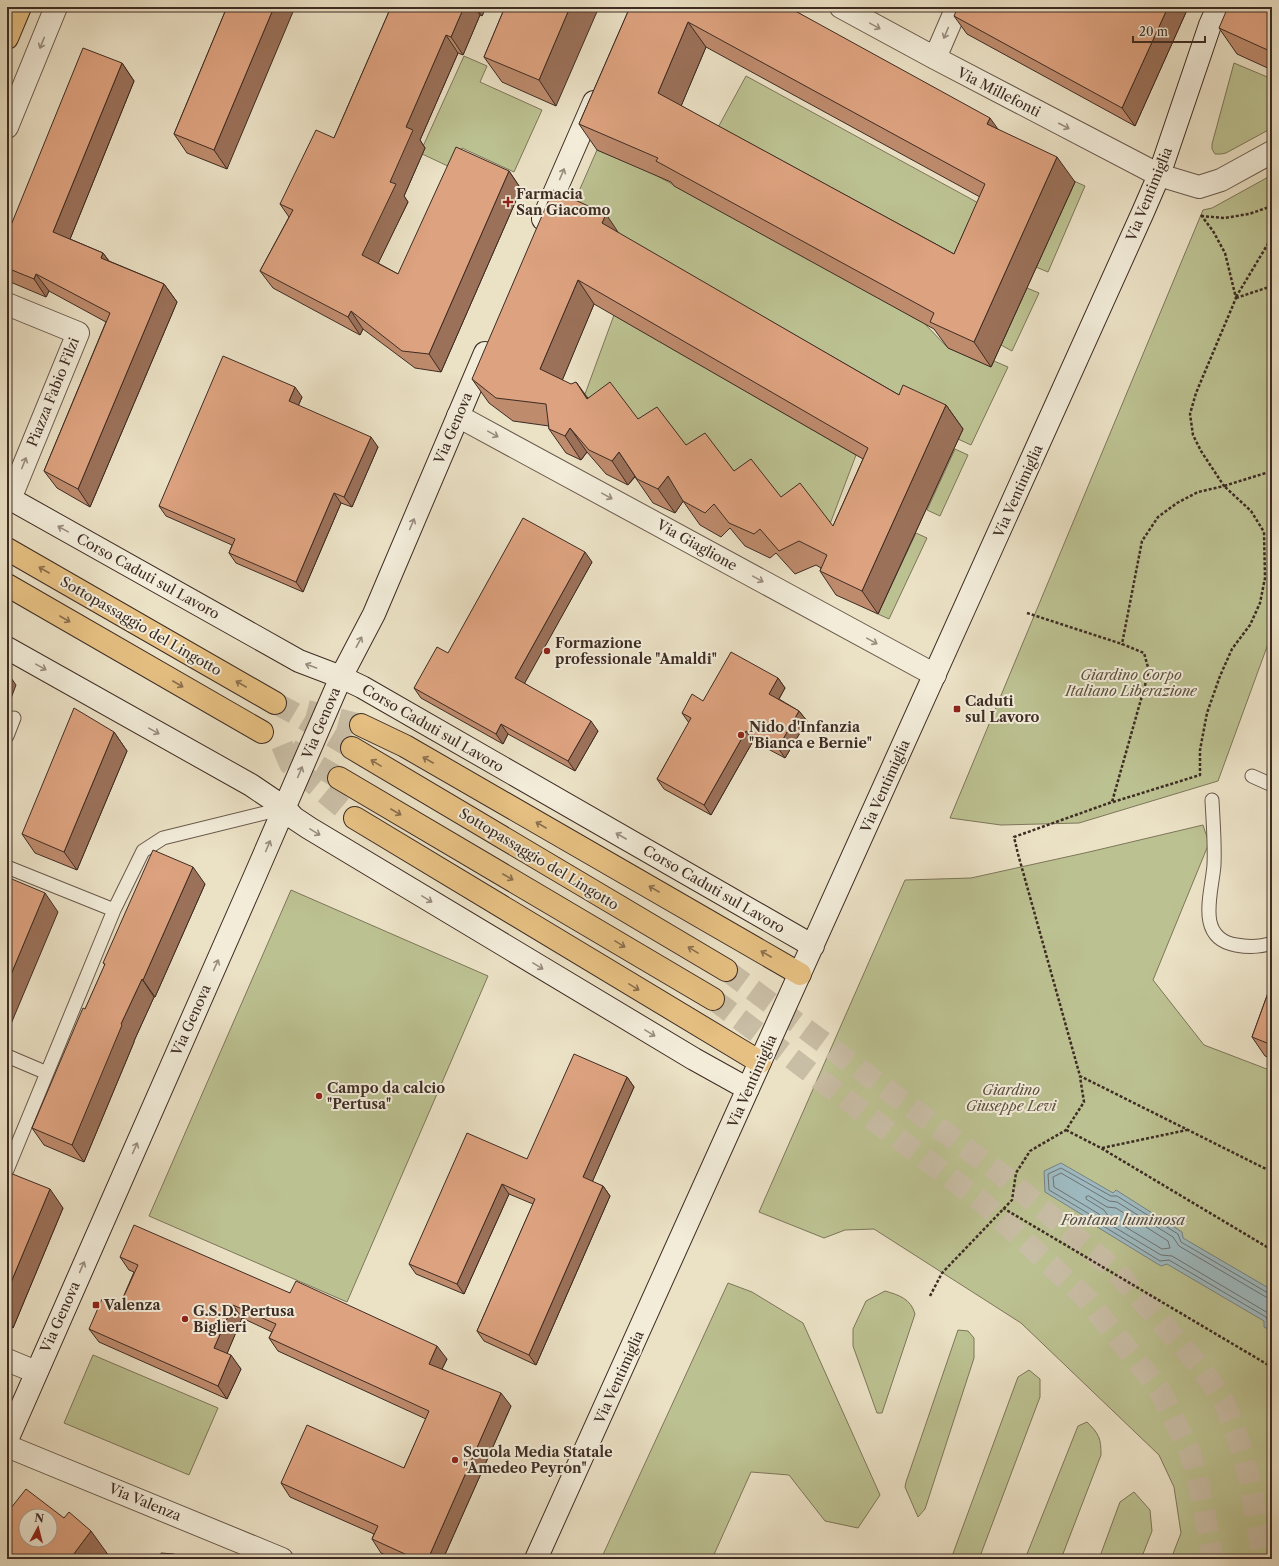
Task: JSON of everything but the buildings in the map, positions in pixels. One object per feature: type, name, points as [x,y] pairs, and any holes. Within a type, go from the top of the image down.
[{"type":"main road","points":[[7,38],[20,7]]},
{"type":"main road","name":"Sottopassaggio del Lingotto","points":[[7,549],[275,704]]},
{"type":"main road","points":[[7,585],[262,732]]},
{"type":"main road","points":[[361,725],[412,750],[800,974]]},
{"type":"main road","name":"Sottopassaggio del Lingotto","points":[[352,748],[726,970]]},
{"type":"main road","points":[[339,778],[714,999]]},
{"type":"main road","points":[[355,818],[760,1062]]},
{"type":"street","points":[[7,127],[56,7]]},
{"type":"street","name":"Via Millefonti","points":[[841,7],[1159,175],[1199,187],[1221,180],[1272,152]]},
{"type":"street","points":[[935,58],[957,7]]},
{"type":"street","name":"Via Ventimiglia","points":[[536,1559],[1159,175],[1210,25],[1218,7]]},
{"type":"street","points":[[535,239],[600,87]]},
{"type":"street","name":"Piazza Fabio Filzi","points":[[7,304],[78,333],[8,498]]},
{"type":"street","name":"Via Genova","points":[[7,1440],[285,808],[341,677],[374,614],[494,333]]},
{"type":"street","name":"Via Giaglione","points":[[458,416],[935,675]]},
{"type":"street","name":"Corso Caduti sul Lavoro","points":[[8,498],[299,661],[341,677],[362,687],[813,946]]},
{"type":"street","points":[[7,648],[246,783],[285,808],[294,818],[309,828],[694,1059],[748,1089]]},
{"type":"street","points":[[7,1360],[36,1372]]},
{"type":"street","name":"Via Valenza","points":[[7,1446],[282,1559]]},
{"type":"lane","points":[[7,736],[14,718]]},
{"type":"lane","points":[[1252,776],[1272,785]]},
{"type":"lane","points":[[1212,800],[1214,865],[1208,913],[1214,934],[1226,943],[1247,947],[1272,943]]},
{"type":"lane","points":[[7,1170],[114,910],[143,851],[163,838],[285,808]]},
{"type":"lane","points":[[7,867],[114,910]]},
{"type":"lane","points":[[7,1056],[47,1072]]},
{"type":"path","points":[[1236,298],[1225,253],[1213,231],[1201,216],[1224,218],[1249,214],[1272,206]]},
{"type":"path","points":[[930,1296],[942,1273],[1012,1200],[1016,1173],[1030,1150],[1066,1130],[1084,1102],[1080,1076],[1014,836],[1112,802],[1200,775],[1200,750],[1207,713],[1220,676],[1232,649],[1250,625],[1260,603],[1265,578],[1264,532],[1251,511],[1224,486],[1201,451],[1193,435],[1190,414],[1196,393],[1236,298],[1272,236]]},
{"type":"path","points":[[1236,298],[1272,286]]},
{"type":"path","points":[[1122,644],[1142,541],[1158,517],[1177,503],[1198,492],[1224,486],[1272,471]]},
{"type":"path","points":[[1027,613],[1122,644],[1144,653],[1149,671],[1112,802]]},
{"type":"path","points":[[1080,1076],[1272,1172]]},
{"type":"path","points":[[1066,1130],[1101,1148],[1272,1250]]},
{"type":"path","points":[[1101,1148],[1188,1130]]},
{"type":"path","points":[[1003,1208],[1270,1366],[1272,1365]]},
{"type":"green space","points":[[464,56],[487,66],[480,82],[542,110],[514,172],[462,148],[452,168],[420,153]]},
{"type":"green space","points":[[1234,63],[1272,79],[1272,128],[1226,153],[1215,154],[1212,149],[1212,144]]},
{"type":"green space","points":[[746,76],[982,205],[951,263],[715,133]]},
{"type":"green space","points":[[597,150],[652,173],[924,323],[948,348],[991,367],[994,361],[1008,367],[971,445],[958,439],[920,409],[569,214]]},
{"type":"green space","name":"Giardino Corpo Italiano Liberazione","points":[[1272,175],[1272,633],[1218,781],[1079,823],[1001,825],[950,818],[1203,210],[1212,208]]},
{"type":"green space","points":[[1074,181],[1085,186],[1048,272],[1036,267]]},
{"type":"green space","points":[[1027,288],[1039,293],[1012,351],[1001,345]]},
{"type":"green space","points":[[614,315],[856,455],[830,524],[793,524],[581,405]]},
{"type":"green space","points":[[955,449],[968,455],[940,516],[927,510]]},
{"type":"green space","points":[[916,533],[927,538],[889,619],[878,614]]},
{"type":"green space","name":"Giardino Giuseppe Levi","points":[[1203,825],[1209,843],[1153,980],[1204,1045],[1272,1071],[1272,1559],[1171,1559],[1181,1533],[1174,1487],[1159,1455],[1021,1323],[874,1229],[845,1230],[824,1238],[759,1212],[905,880],[971,878]]},
{"type":"green space","name":"Campo da calcio \"Pertusa\"","points":[[291,890],[488,976],[347,1302],[149,1216]]},
{"type":"green space","points":[[728,1283],[752,1292],[803,1323],[880,1495],[858,1528],[825,1521],[789,1475],[751,1472],[712,1559],[601,1559]]},
{"type":"green space","points":[[885,1291],[904,1298],[911,1305],[915,1314],[882,1413],[877,1413],[853,1346],[853,1329],[866,1301]]},
{"type":"green space","points":[[958,1330],[968,1331],[974,1338],[974,1358],[925,1509],[918,1517],[905,1487],[906,1482]]},
{"type":"green space","points":[[93,1355],[218,1408],[189,1475],[64,1423]]},
{"type":"green space","points":[[1029,1370],[1040,1379],[1040,1397],[979,1559],[951,1559],[1018,1377]]},
{"type":"green space","points":[[1087,1422],[1098,1437],[1101,1455],[1061,1559],[1025,1559],[1078,1426]]},
{"type":"green space","points":[[1134,1492],[1150,1510],[1152,1531],[1141,1559],[1099,1559],[1120,1502]]},
{"type":"water","name":"Fontana luminosa","points":[[1061,1163],[1113,1193],[1116,1190],[1182,1232],[1183,1238],[1272,1290],[1272,1331],[1264,1327],[1264,1321],[1167,1264],[1161,1266],[1094,1225],[1094,1222],[1045,1192],[1044,1171]]},
{"type":"tunnel","points":[[275,703],[352,748]]},
{"type":"tunnel","points":[[307,711],[361,725]]},
{"type":"tunnel","points":[[282,745],[290,764],[355,818]]},
{"type":"tunnel","points":[[290,750],[339,778]]},
{"type":"tunnel","points":[[726,970],[1002,1175],[1114,1269],[1202,1369],[1224,1402],[1236,1433],[1249,1477],[1263,1559]]},
{"type":"tunnel","points":[[713,999],[981,1201],[1086,1298],[1159,1389],[1190,1452],[1200,1489],[1213,1559]]},
{"type":"place","name":"Farmacia San Giacomo","points":[[508,202]]},
{"type":"place","name":"Formazione professionale \"Amaldi\"","points":[[547,651]]},
{"type":"place","name":"Caduti sul Lavoro","points":[[957,709]]},
{"type":"place","name":"Nido d'Infanzia \"Bianca e Bernie\"","points":[[741,735]]},
{"type":"place","name":"Campo da calcio \"Pertusa\"","points":[[319,1096]]},
{"type":"place","name":"Valenza","points":[[96,1305]]},
{"type":"place","name":"G.S.D. Pertusa Biglieri","points":[[185,1319]]},
{"type":"place","name":"Scuola Media Statale \"Amedeo Peyron\"","points":[[455,1460]]}]
